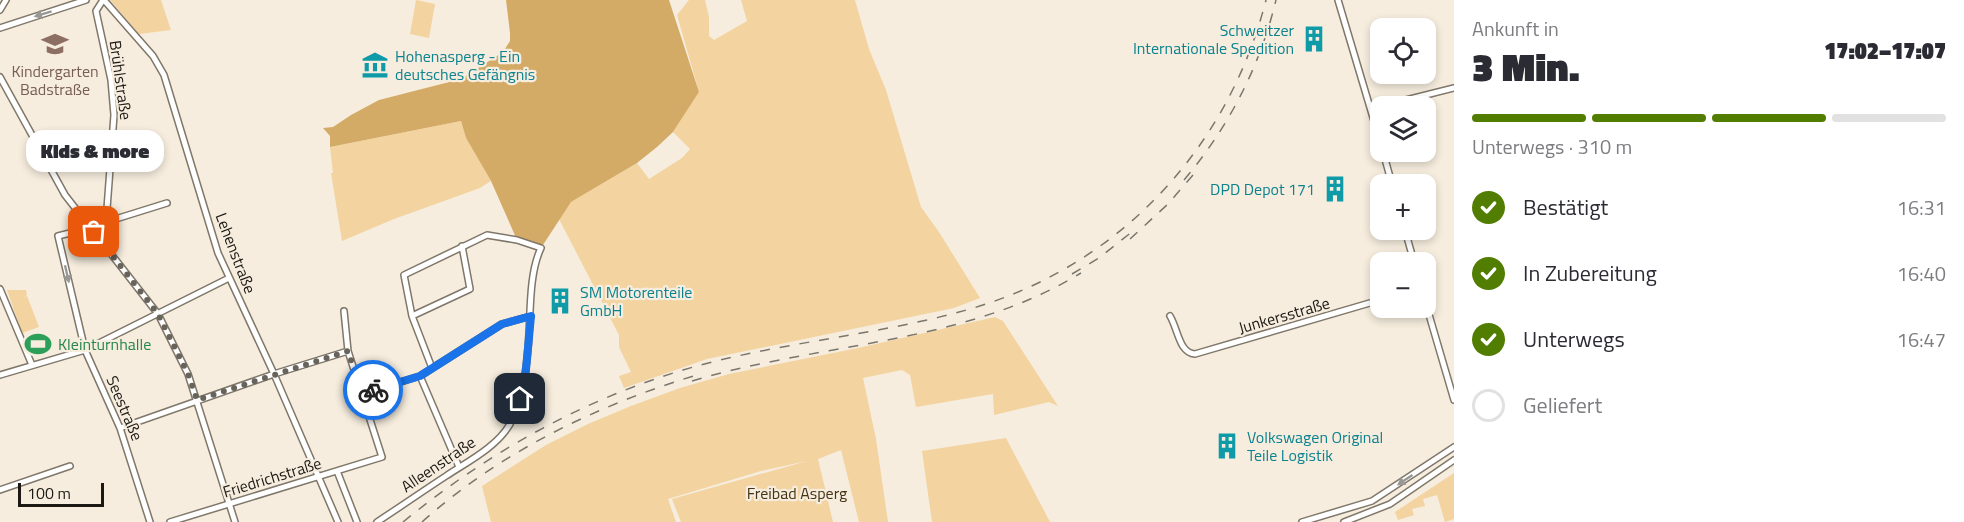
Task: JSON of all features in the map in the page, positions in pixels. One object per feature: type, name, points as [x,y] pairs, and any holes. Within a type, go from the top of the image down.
[{"type":"street","points":[[0,10],[6,0]]},
{"type":"street","points":[[0,28],[86,0]]},
{"type":"street","name":"Brühlstraße","points":[[104,0],[96,11],[111,80],[114,122],[106,222]]},
{"type":"street","name":"Lehenstraße","points":[[104,0],[153,56],[164,75],[218,253],[274,374],[338,522]]},
{"type":"street","points":[[1338,0],[1370,106]]},
{"type":"street","points":[[0,77],[65,195],[158,314],[188,374],[235,522]]},
{"type":"street","points":[[1423,96],[1454,88]]},
{"type":"street","points":[[94,232],[106,222],[167,203]]},
{"type":"street","name":"Seestraße","points":[[88,224],[86,229],[58,236],[85,350],[120,428],[150,522]]},
{"type":"street","name":"Alleenstraße","points":[[377,522],[495,441],[509,426],[520,399],[525,380],[537,256],[541,248],[490,235],[462,246]]},
{"type":"street","points":[[412,316],[470,289],[462,246],[404,275],[412,316],[432,368]]},
{"type":"street","points":[[0,375],[85,350],[229,279]]},
{"type":"street","points":[[0,291],[32,365]]},
{"type":"street","name":"Junkersstraße","points":[[1170,316],[1184,349],[1186,352],[1195,354],[1370,303]]},
{"type":"street","points":[[344,311],[348,351],[362,394],[420,376],[502,324],[531,316]]},
{"type":"street","points":[[1430,318],[1454,400]]},
{"type":"street","points":[[120,428],[197,400],[348,351]]},
{"type":"street","points":[[420,376],[459,467]]},
{"type":"street","name":"Friedrichstraße","points":[[170,522],[382,457],[362,394]]},
{"type":"street","points":[[1302,522],[1372,501],[1454,447]]},
{"type":"street","points":[[1344,522],[1390,504],[1454,460]]},
{"type":"street","points":[[0,490],[70,466]]},
{"type":"street","points":[[337,471],[357,522]]},
{"type":"green space","points":[[110,0],[161,0],[171,30],[139,34]]},
{"type":"green space","points":[[416,0],[435,4],[429,38],[410,34]]},
{"type":"green space","points":[[689,0],[705,0],[709,17],[709,36],[714,40],[747,21],[741,0],[855,0],[869,49],[886,90],[921,207],[980,298],[954,308],[707,359],[624,388],[619,376],[631,372],[619,347],[619,335],[559,219],[571,202],[637,163],[649,179],[682,158],[690,149],[673,132],[699,92],[677,15]]},
{"type":"green space","points":[[461,121],[466,138],[491,181],[480,188],[394,219],[342,241],[331,173],[333,173],[330,147]]},
{"type":"green space","points":[[7,290],[26,290],[27,295],[24,297],[27,296],[39,327],[22,333]]},
{"type":"green space","name":"Freibad Asperg","points":[[995,317],[1003,321],[1058,406],[1049,402],[994,415],[993,394],[916,407],[910,375],[902,370],[863,378],[876,439],[888,522],[859,522],[841,450],[818,459],[833,522],[681,522],[672,499],[807,461],[761,471],[668,499],[676,522],[491,522],[482,486],[546,445],[631,406],[680,388],[729,374]]},
{"type":"green space","points":[[1006,438],[1050,522],[932,522],[922,451]]},
{"type":"green space","points":[[1454,473],[1454,519],[1445,522],[1437,495],[1423,499],[1425,506],[1412,509],[1414,515],[1398,520],[1395,512]]},
{"type":"shaded area","points":[[506,0],[669,0],[699,92],[673,132],[657,147],[637,163],[571,202],[541,248],[517,240],[491,181],[466,138],[461,121],[330,147],[330,136],[323,128],[333,127],[379,100],[461,79],[503,52],[510,41]]},
{"type":"railway","points":[[403,522],[467,474],[501,452],[607,397],[718,360],[899,326],[970,309],[1024,289],[1074,264],[1119,232],[1160,194],[1195,152],[1225,105],[1248,54],[1266,0]]},
{"type":"railway","points":[[1184,180],[1215,139],[1241,96],[1261,49],[1276,0]]},
{"type":"railway","points":[[1130,239],[1168,204],[1193,175]]},
{"type":"railway","points":[[1072,274],[1099,258],[1133,231]]},
{"type":"railway","points":[[692,381],[741,368],[940,329],[989,315],[1036,297],[1081,273]]},
{"type":"railway","points":[[422,522],[485,473],[553,433],[625,400],[700,374]]},
{"type":"way so far","points":[[94,232],[158,314],[188,374],[197,400],[348,351],[362,394],[373,390]]},
{"type":"place","name":"Schweitzer Internationale Spedition","points":[[1314,39]]},
{"type":"place","name":"Kindergarten Badstraße","points":[[55,44]]},
{"type":"place","name":"Hohenasperg - Ein deutsches Gefängnis","points":[[375,65]]},
{"type":"place","name":"DPD Depot 171","points":[[1335,189]]},
{"type":"place","name":"Kids & more","points":[[94,232]]},
{"type":"place","name":"SM Motorenteile GmbH","points":[[560,301]]},
{"type":"place","name":"Kleinturnhalle","points":[[38,344]]},
{"type":"place","name":"Volkswagen Original Teile Logistik","points":[[1227,446]]},
{"type":"route","points":[[373,390],[420,376],[502,324],[531,316],[525,380],[520,399]]}]
